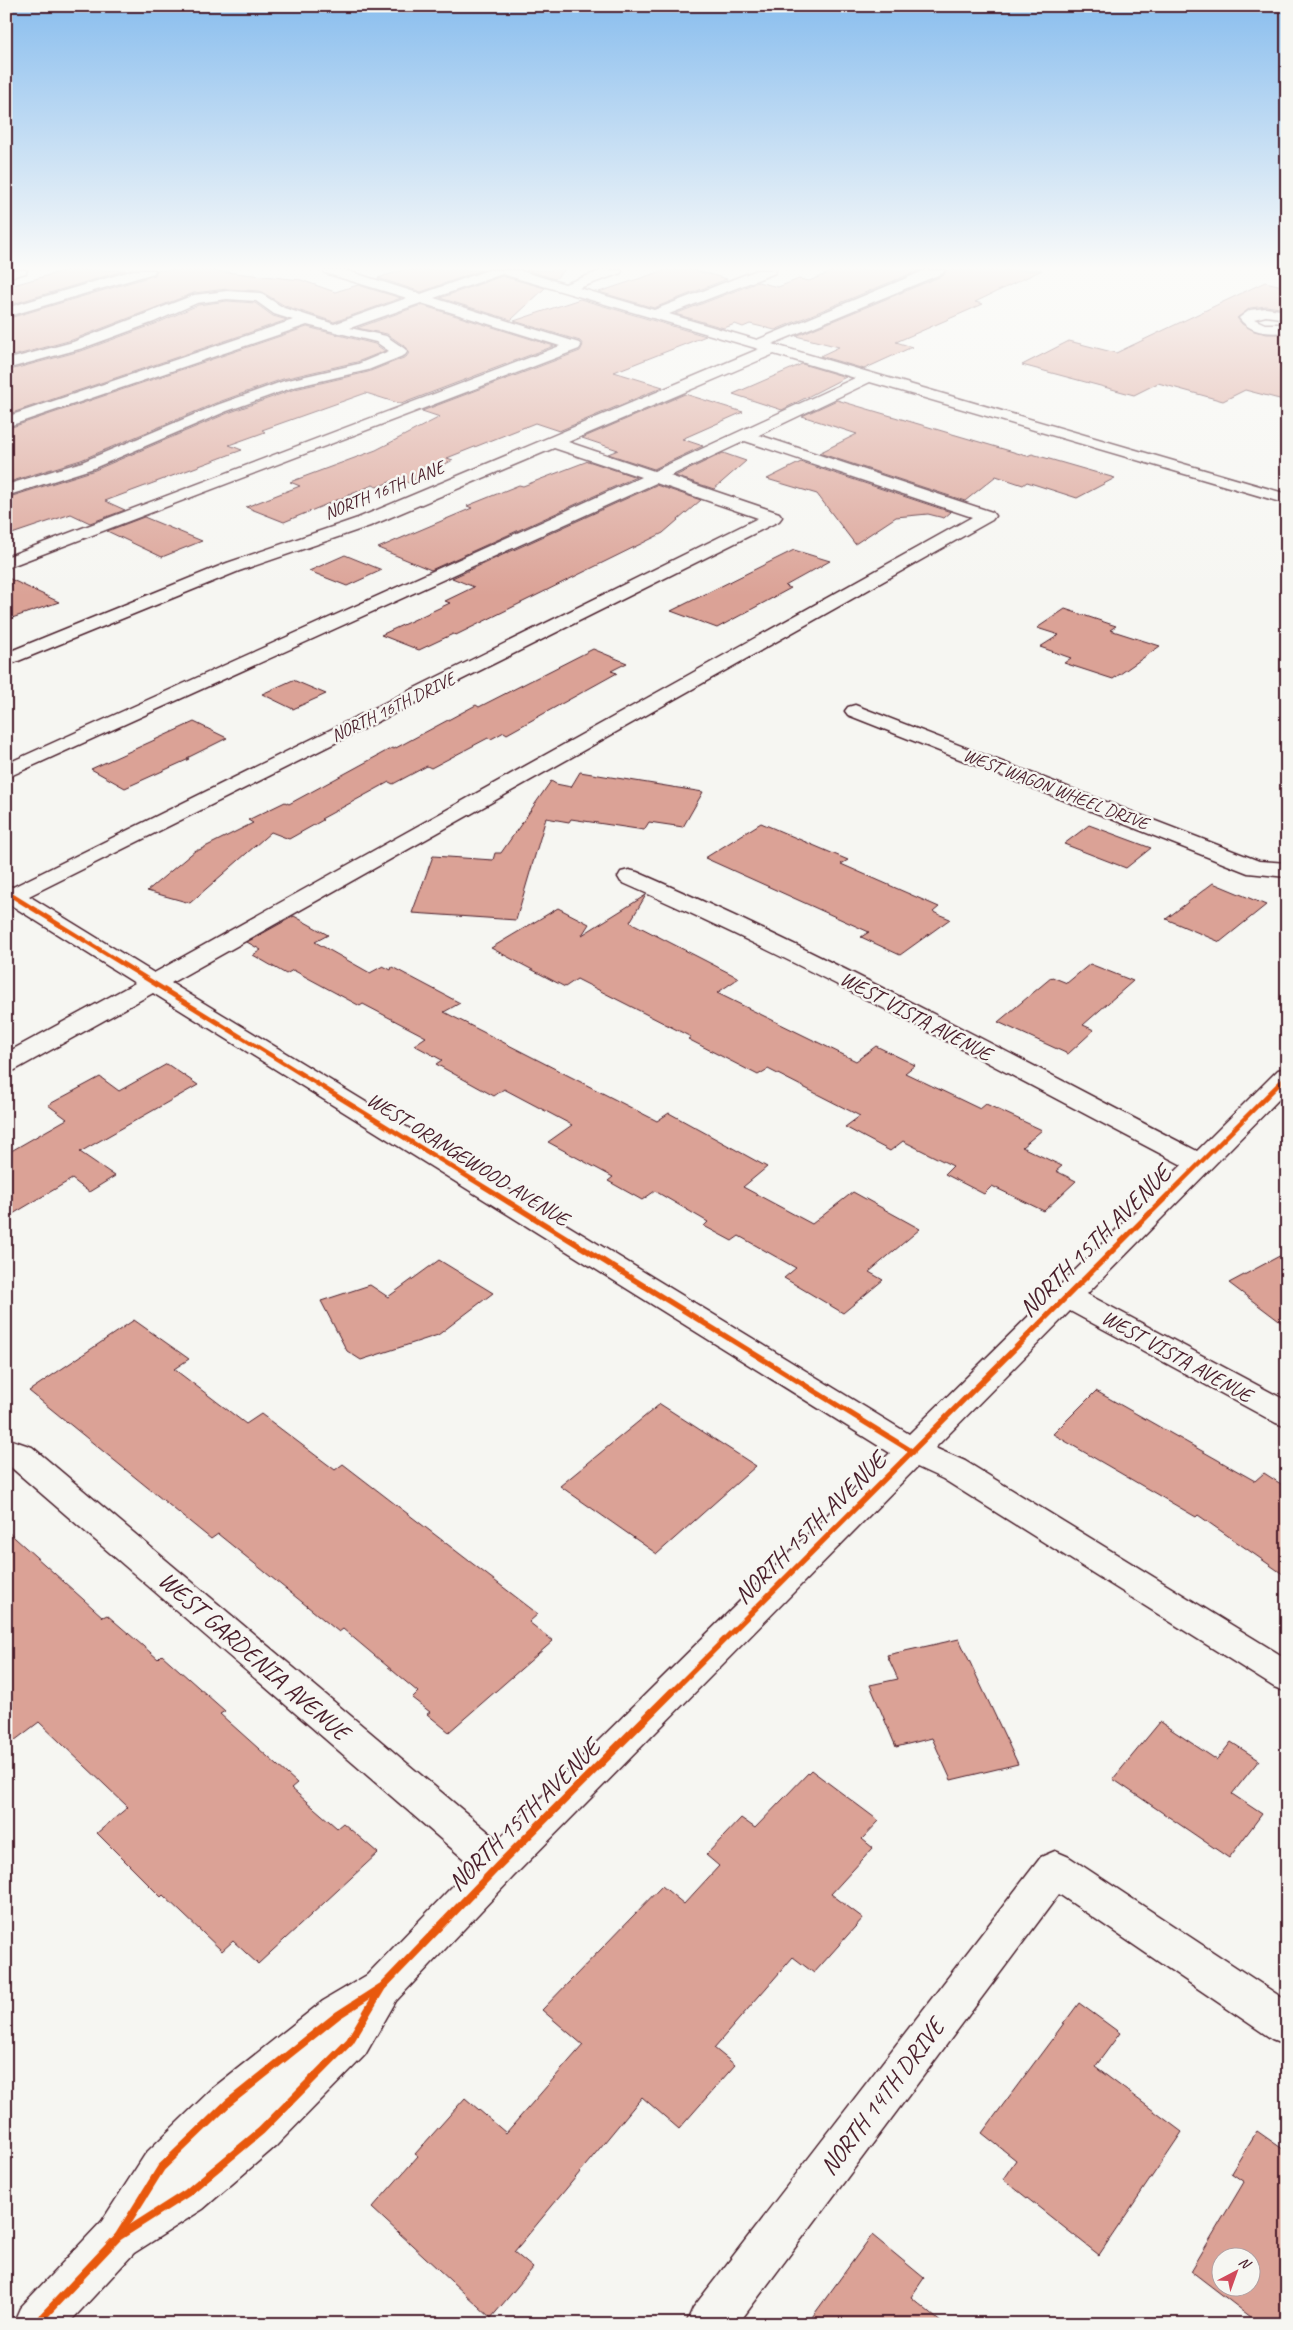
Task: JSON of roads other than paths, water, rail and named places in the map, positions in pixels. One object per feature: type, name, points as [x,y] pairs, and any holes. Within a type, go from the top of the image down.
[{"type":"street","points":[[6,422],[134,379]]},
{"type":"street","points":[[6,491],[88,465],[222,408],[289,384],[312,379]]},
{"type":"street","points":[[6,563],[488,379]]},
{"type":"street","name":"NORTH 16TH LANE","points":[[6,660],[233,567],[364,522],[553,442],[693,379]]},
{"type":"street","points":[[6,772],[655,477],[863,379]]},
{"type":"street","points":[[878,379],[1287,499]]},
{"type":"street","points":[[6,1064],[326,888],[986,516],[744,435]]},
{"type":"street","points":[[553,442],[655,477]]},
{"type":"street","name":"NORTH 16TH DRIVE","points":[[9,894],[773,517],[655,477]]},
{"type":"street","name":"WEST WAGON WHEEL DRIVE","points":[[855,711],[1256,868],[1287,870]]},
{"type":"street","name":"WEST WAGON WHEEL DRIVE","points":[[1256,868],[1277,886],[1287,890]]},
{"type":"street","name":"WEST VISTA AVENUE","points":[[629,877],[684,900],[832,972],[1199,1163]]},
{"type":"street","name":"WEST ORANGEWOOD AVENUE","points":[[9,894],[913,1452],[954,1470],[1287,1677]]},
{"type":"street","name":"NORTH 15TH AVENUE","points":[[36,2324],[118,2237],[187,2193],[261,2130],[350,2041],[382,1987],[499,1865],[1287,1076]]},
{"type":"street","name":"WEST VISTA AVENUE","points":[[1067,1296],[1287,1416]]},
{"type":"street","name":"WEST GARDENIA AVENUE","points":[[6,1450],[21,1456],[499,1865]]},
{"type":"street","name":"NORTH 14TH DRIVE","points":[[709,2324],[1055,1869],[1287,2025]]}]
